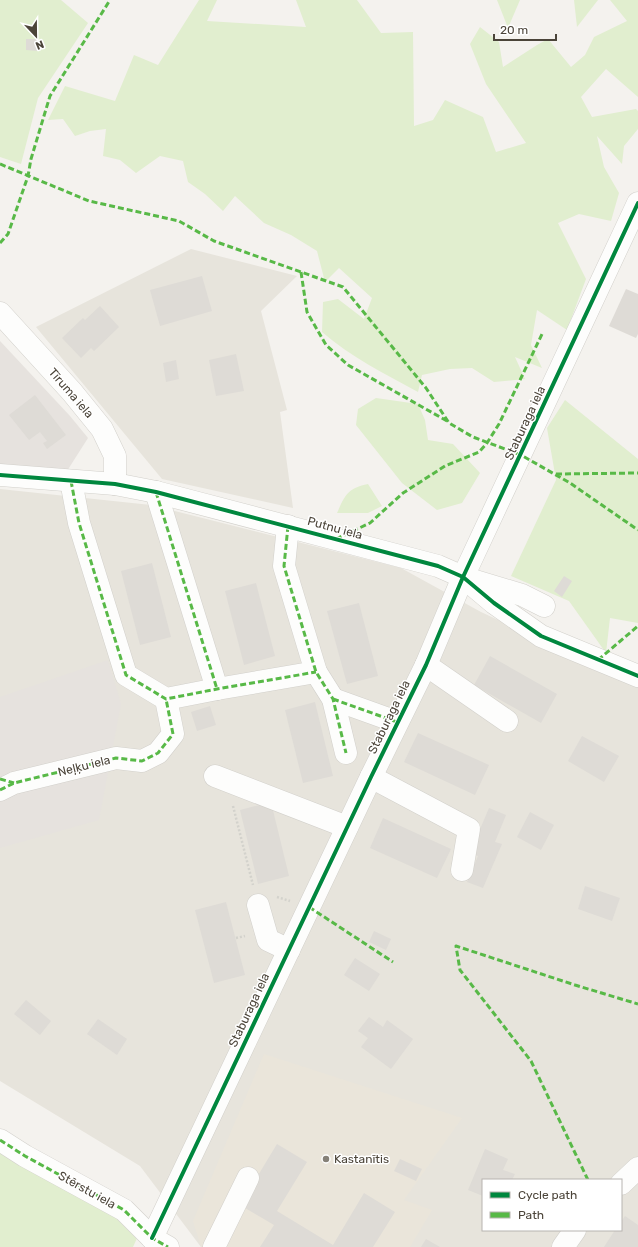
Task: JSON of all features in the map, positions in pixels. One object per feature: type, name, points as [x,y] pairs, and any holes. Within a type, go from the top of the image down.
[{"type":"street","name":"Staburaga iela","points":[[160,1242],[289,950],[397,722],[426,666],[463,577],[638,203]]},
{"type":"street","name":"Tīruma iela","points":[[0,313],[72,392],[102,429],[115,456],[115,484]]},
{"type":"street","name":"Putnu iela","points":[[0,475],[115,484],[156,492],[438,566],[463,577],[494,603],[541,636],[638,676]]},
{"type":"street","points":[[71,481],[79,523],[126,675],[166,699],[316,672]]},
{"type":"street","points":[[156,492],[216,689]]},
{"type":"street","points":[[288,526],[284,566],[316,672],[333,699],[346,753]]},
{"type":"street","points":[[463,577],[522,595],[544,606]]},
{"type":"street","points":[[426,666],[507,721]]},
{"type":"street","name":"Neļķu iela","points":[[0,790],[14,783],[116,758],[142,761],[158,753],[173,734],[166,699]]},
{"type":"street","points":[[333,699],[397,722]]},
{"type":"street","points":[[215,776],[347,827]]},
{"type":"street","points":[[371,777],[469,829],[462,870]]},
{"type":"street","points":[[262,897],[268,940],[289,950]]},
{"type":"street","name":"Stērstu iela","points":[[0,1140],[25,1156],[124,1210],[160,1242]]},
{"type":"street","points":[[622,1183],[638,1168]]},
{"type":"street","points":[[214,1247],[248,1178]]},
{"type":"street","points":[[563,1247],[574,1231]]},
{"type":"path","points":[[268,796],[232,805],[244,849],[262,897],[309,907]]},
{"type":"path","points":[[244,849],[249,848]]},
{"type":"shaded area","points":[[191,249],[297,276],[261,311],[287,410],[280,412],[293,508],[162,479],[36,327]]},
{"type":"shaded area","points":[[0,341],[70,416],[88,438],[67,471],[0,464]]},
{"type":"shaded area","points":[[0,489],[151,505],[401,568],[481,612],[638,685],[638,1247],[201,1247],[140,1166],[0,1081]]},
{"type":"shaded area","points":[[108,660],[121,704],[99,820],[0,848],[0,697]]},
{"type":"shaded area","name":"Kastanītis","points":[[264,1054],[462,1118],[404,1200],[432,1210],[410,1247],[201,1247],[193,1221]]},
{"type":"green space","points":[[0,0],[61,0],[88,23],[38,98],[21,164],[0,157]]},
{"type":"green space","points":[[199,0],[217,0],[207,21],[306,27],[296,0],[357,0],[381,33],[413,32],[414,126],[433,120],[445,100],[483,117],[496,152],[526,143],[486,84],[470,44],[480,27],[499,42],[503,67],[548,39],[571,67],[585,55],[594,37],[627,21],[610,0],[638,0],[638,97],[606,69],[581,97],[592,117],[636,109],[638,111],[638,129],[624,146],[622,164],[597,136],[604,167],[619,193],[611,221],[579,214],[558,223],[586,279],[567,330],[537,310],[531,345],[542,368],[515,357],[525,379],[494,382],[472,368],[450,369],[422,375],[418,392],[356,357],[322,332],[323,302],[338,299],[364,319],[372,298],[339,268],[325,282],[317,251],[291,235],[264,223],[235,196],[223,211],[205,194],[188,182],[183,161],[160,156],[136,173],[120,160],[103,156],[106,129],[90,131],[75,136],[63,119],[48,120],[65,86],[115,101],[134,55],[158,65]]},
{"type":"green space","points":[[497,0],[520,0],[508,28]]},
{"type":"green space","points":[[574,0],[598,0],[577,27]]},
{"type":"green space","points":[[376,398],[418,404],[425,420],[428,440],[453,444],[480,473],[462,503],[437,510],[402,483],[356,425],[358,409]]},
{"type":"green space","points":[[565,400],[638,459],[638,623],[610,618],[606,653],[569,601],[511,576],[556,480],[547,428]]},
{"type":"green space","points":[[368,484],[382,506],[368,513],[337,513],[342,501],[348,493],[356,488]]},
{"type":"green space","points":[[0,1152],[117,1216],[138,1236],[133,1247],[0,1247]]},
{"type":"building","points":[[26,39],[38,39],[38,51],[26,50]]},
{"type":"building","points":[[202,276],[212,311],[160,326],[150,290]]},
{"type":"building","points":[[626,289],[638,294],[638,334],[636,338],[609,326]]},
{"type":"building","points":[[100,306],[119,327],[94,351],[91,348],[81,358],[62,338],[83,318],[85,320]]},
{"type":"building","points":[[236,354],[244,391],[216,396],[209,360]]},
{"type":"building","points":[[176,360],[179,379],[166,382],[163,363]]},
{"type":"building","points":[[35,395],[66,435],[47,449],[43,443],[47,441],[40,432],[29,440],[9,415]]},
{"type":"building","points":[[152,563],[171,637],[140,645],[121,571]]},
{"type":"building","points":[[564,576],[572,581],[562,597],[554,591]]},
{"type":"building","points":[[256,583],[275,656],[244,665],[225,591]]},
{"type":"building","points":[[359,603],[378,676],[347,684],[327,611]]},
{"type":"building","points":[[490,656],[557,694],[541,723],[474,685]]},
{"type":"building","points":[[315,702],[333,776],[303,783],[285,710]]},
{"type":"building","points":[[210,706],[216,725],[197,731],[191,712]]},
{"type":"building","points":[[418,733],[489,765],[475,795],[404,762]]},
{"type":"building","points":[[582,736],[619,756],[604,782],[568,761]]},
{"type":"building","points":[[271,802],[289,876],[258,884],[240,810]]},
{"type":"building","points":[[489,808],[506,815],[495,842],[502,844],[483,888],[467,882],[478,856],[470,853]]},
{"type":"building","points":[[530,812],[554,825],[541,850],[517,837]]},
{"type":"building","points":[[383,818],[451,849],[437,878],[370,848]]},
{"type":"building","points":[[585,886],[620,898],[612,921],[578,909]]},
{"type":"building","points":[[226,902],[245,975],[214,983],[195,910]]},
{"type":"building","points":[[374,931],[391,939],[386,950],[369,942]]},
{"type":"building","points":[[355,958],[380,974],[369,991],[344,975]]},
{"type":"building","points":[[26,1000],[51,1021],[40,1035],[14,1014]]},
{"type":"building","points":[[369,1017],[383,1027],[387,1020],[413,1039],[391,1069],[361,1047],[368,1038],[358,1031]]},
{"type":"building","points":[[98,1019],[127,1039],[117,1055],[87,1034]]},
{"type":"building","points":[[277,1144],[307,1162],[277,1211],[333,1245],[364,1193],[395,1212],[373,1247],[260,1247],[274,1225],[240,1205]]},
{"type":"building","points":[[485,1149],[508,1159],[503,1170],[515,1174],[512,1179],[482,1179],[482,1196],[468,1190]]},
{"type":"building","points":[[400,1159],[422,1169],[416,1181],[394,1171]]},
{"type":"building","points":[[625,1216],[638,1225],[638,1247],[604,1247],[614,1231],[622,1231],[622,1220]]},
{"type":"building","points":[[426,1239],[440,1247],[421,1247]]},
{"type":"marked path","points":[[0,243],[8,234],[28,176],[31,159],[50,96],[110,0]]},
{"type":"marked path","points":[[0,164],[89,201],[179,221],[214,241],[343,287],[426,388],[449,423],[473,437],[521,455],[570,483],[638,530]]},
{"type":"marked path","points":[[301,272],[307,312],[326,345],[348,365],[447,421]]},
{"type":"marked path","points":[[336,539],[370,523],[403,493],[445,466],[479,452],[487,443],[499,424],[543,332]]},
{"type":"marked path","points":[[556,474],[638,473]]},
{"type":"marked path","points":[[71,481],[79,523],[126,675],[166,699],[316,672]]},
{"type":"marked path","points":[[156,492],[217,689]]},
{"type":"marked path","points":[[288,526],[284,566],[316,672],[333,699],[346,753]]},
{"type":"marked path","points":[[598,660],[638,626]]},
{"type":"marked path","points":[[0,790],[14,783],[116,758],[142,761],[158,753],[173,734],[166,699]]},
{"type":"marked path","points":[[333,699],[397,722]]},
{"type":"marked path","points":[[0,779],[14,783]]},
{"type":"marked path","points":[[309,907],[393,962]]},
{"type":"marked path","points":[[588,1179],[531,1061],[460,970],[456,946],[638,1004]]},
{"type":"marked path","points":[[0,1140],[25,1156],[124,1210],[152,1238],[168,1247]]},
{"type":"cycle path","points":[[152,1238],[371,777],[426,665],[463,577],[638,203]]},
{"type":"cycle path","points":[[0,475],[115,484],[156,492],[438,566],[463,577],[494,603],[541,636],[638,676]]},
{"type":"place","name":"Kastanītis","points":[[326,1159]]}]
